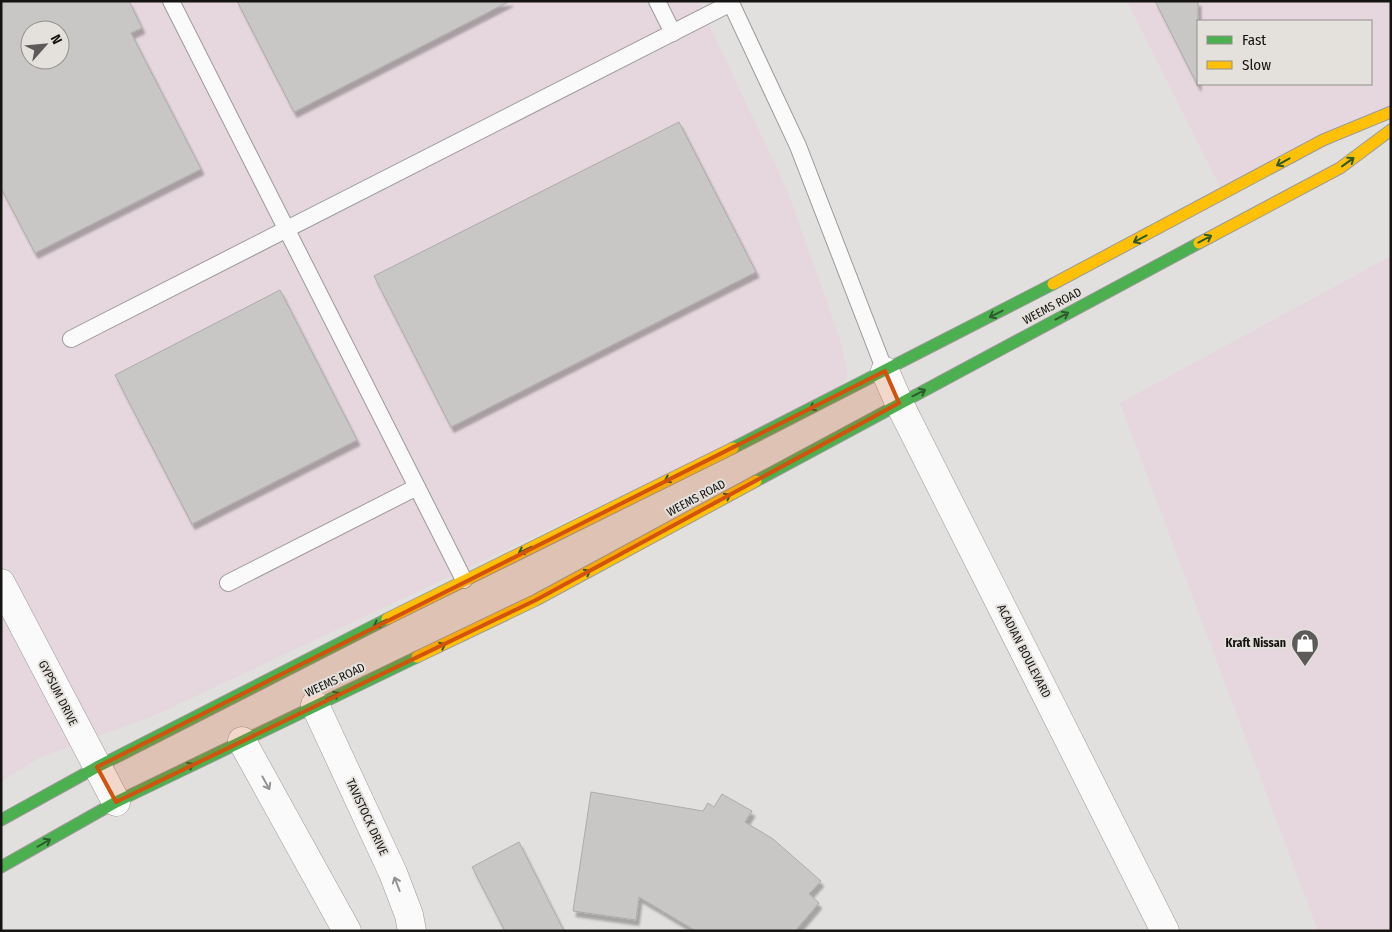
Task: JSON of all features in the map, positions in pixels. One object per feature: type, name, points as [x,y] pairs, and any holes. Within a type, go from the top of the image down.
[{"type":"street","name":"WEEMS ROAD","points":[[1,820],[97,767],[464,580],[884,371],[1188,214],[1323,140],[1391,112]]},
{"type":"street","name":"WEEMS ROAD","points":[[1,867],[116,802],[536,600],[899,403],[1340,168],[1391,130]]},
{"type":"street","name":"ACADIAN BOULEVARD","points":[[884,371],[1165,931]]},
{"type":"street","name":"GYPSUM DRIVE","points":[[1,583],[116,802]]},
{"type":"street","name":"TAVISTOCK DRIVE","points":[[315,705],[393,873],[409,915],[412,931]]},
{"type":"street","points":[[242,741],[347,931]]},
{"type":"lane","points":[[170,1],[464,580]]},
{"type":"lane","points":[[657,1],[673,33]]},
{"type":"lane","points":[[71,338],[731,2],[798,146],[884,371]]},
{"type":"lane","points":[[228,583],[418,487]]},
{"type":"highlighted area","points":[[885,371],[899,403],[536,600],[116,802],[97,767]]},
{"type":"shaded area","points":[[1,1],[698,1],[788,192],[840,339],[848,377],[832,396],[158,714],[39,758],[1,782]]},
{"type":"shaded area","points":[[1127,1],[1391,1],[1391,117],[1223,193]]},
{"type":"shaded area","name":"Kraft Nissan","points":[[1391,256],[1391,931],[1318,931],[1120,403]]},
{"type":"building","points":[[1,1],[129,1],[142,28],[131,33],[201,169],[35,253],[1,188]]},
{"type":"building","points":[[237,1],[510,1],[294,112]]},
{"type":"building","points":[[1155,1],[1198,1],[1197,84]]},
{"type":"building","points":[[679,122],[756,272],[451,427],[374,276]]},
{"type":"building","points":[[280,290],[357,440],[192,524],[115,375]]},
{"type":"building","points":[[591,792],[703,811],[708,803],[714,807],[722,794],[752,811],[745,822],[773,839],[821,881],[809,894],[819,903],[795,931],[696,931],[639,897],[636,920],[573,911]]},
{"type":"building","points":[[519,842],[564,931],[505,931],[472,867]]},
{"type":"traffic: fast","points":[[756,481],[1199,243]]},
{"type":"traffic: fast","points":[[733,448],[1053,284]]},
{"type":"traffic: fast","points":[[1,820],[97,767],[387,619]]},
{"type":"traffic: fast","points":[[1,867],[116,802],[417,657]]},
{"type":"traffic: slow","points":[[1053,284],[1323,140],[1391,112]]},
{"type":"traffic: slow","points":[[1199,243],[1340,168],[1391,130]]},
{"type":"traffic: slow","points":[[387,619],[733,448]]},
{"type":"traffic: slow","points":[[417,657],[536,600],[756,481]]},
{"type":"place","name":"Kraft Nissan","points":[[1305,667]]}]
